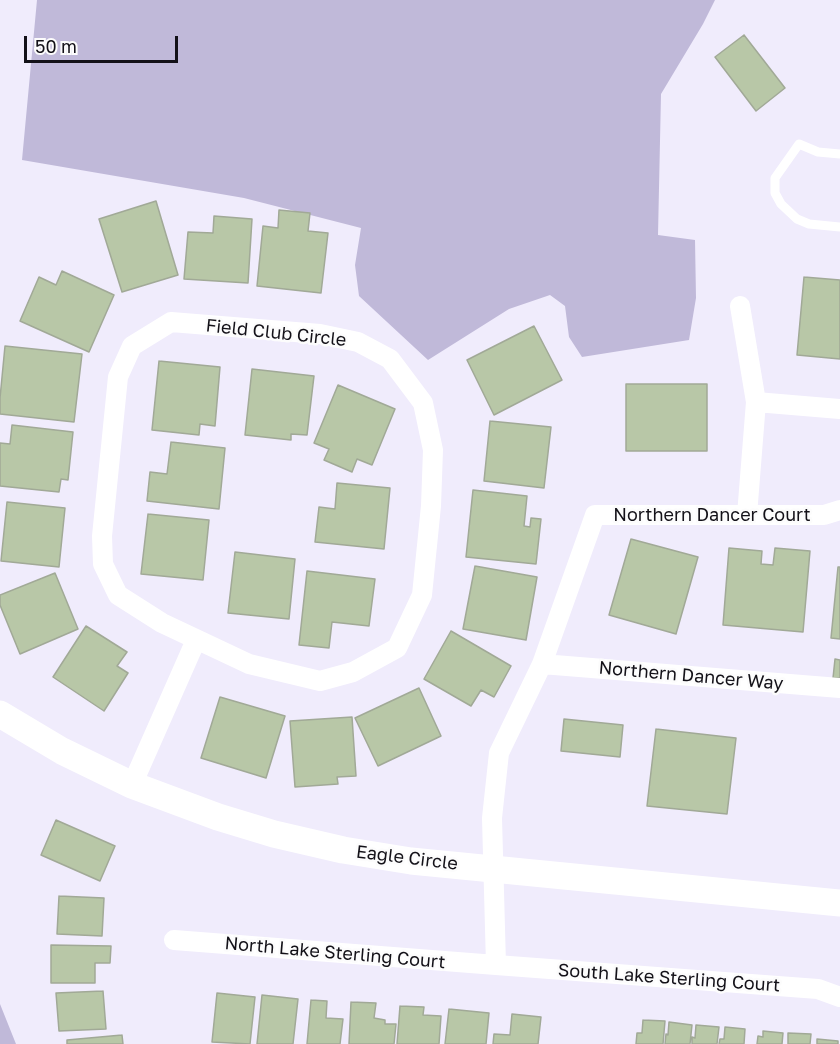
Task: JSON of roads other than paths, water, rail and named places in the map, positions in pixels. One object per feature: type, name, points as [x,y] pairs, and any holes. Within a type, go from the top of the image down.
[{"type":"street","points":[[740,306],[756,402],[747,515]]},
{"type":"street","name":"Field Club Circle","points":[[171,322],[320,334],[358,342],[390,359],[423,403],[433,450],[431,506],[422,595],[397,648],[353,672],[320,681],[249,664],[196,640],[162,623],[118,595],[103,564],[102,536],[118,376],[132,346],[171,322]]},
{"type":"street","points":[[756,402],[840,409]]},
{"type":"street","name":"Northern Dancer Court","points":[[496,965],[492,819],[500,753],[542,664],[595,514],[824,515],[840,510]]},
{"type":"street","points":[[132,785],[196,640]]},
{"type":"street","name":"Northern Dancer Way","points":[[542,664],[840,688]]},
{"type":"street","name":"Eagle Circle","points":[[0,714],[62,751],[132,785],[218,817],[274,834],[343,850],[411,861],[840,903]]},
{"type":"street","name":"North Lake Sterling Court","points":[[174,940],[496,965]]},
{"type":"street","name":"South Lake Sterling Court","points":[[496,965],[818,988],[840,997]]},
{"type":"lane","points":[[840,154],[818,152],[799,144],[775,178],[775,193],[781,204],[797,219],[809,224],[840,227]]}]
